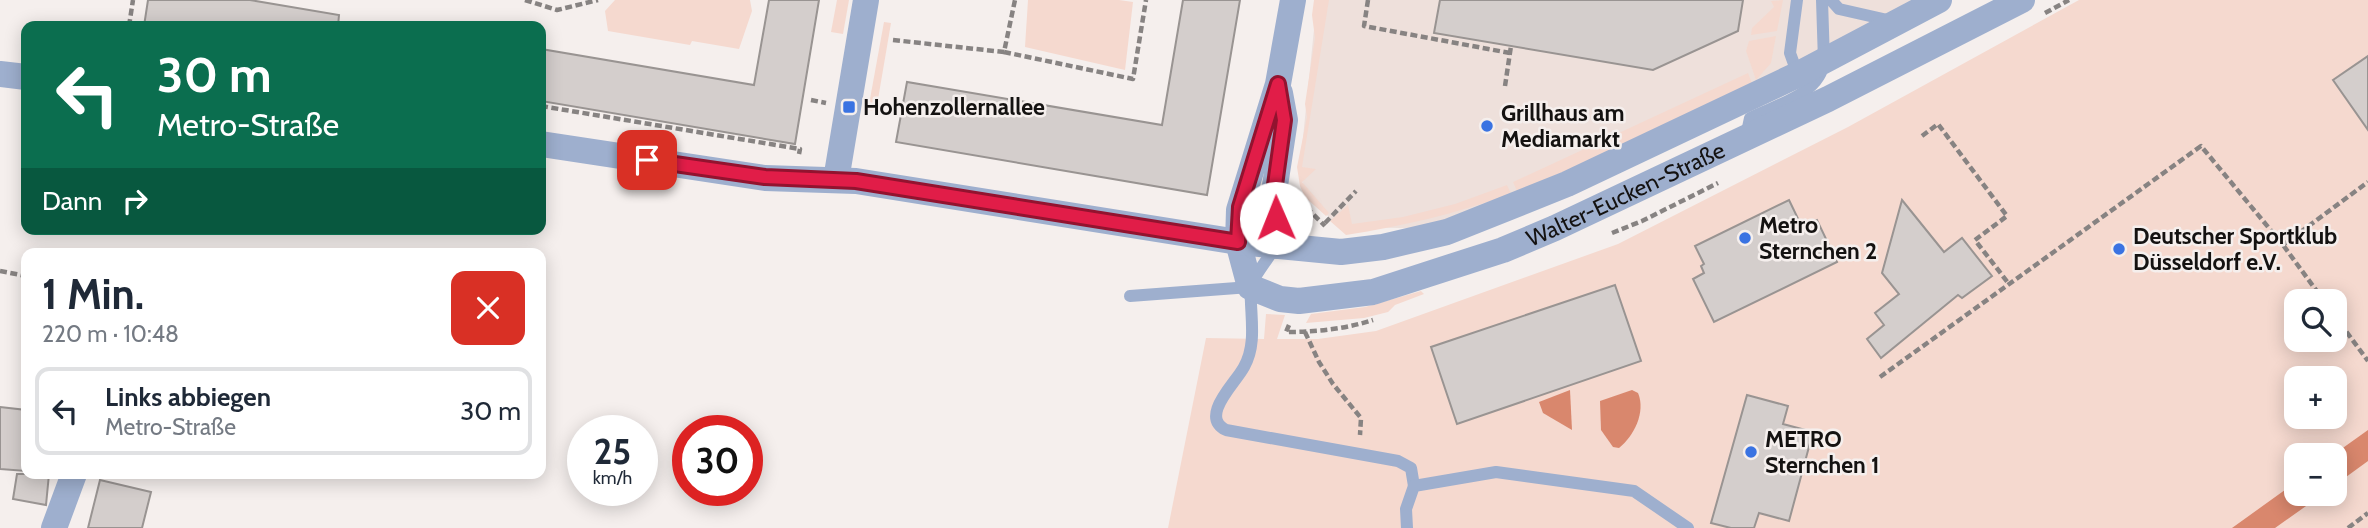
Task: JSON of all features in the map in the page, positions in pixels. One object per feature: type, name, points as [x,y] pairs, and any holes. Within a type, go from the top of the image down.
[{"type":"street","points":[[836,180],[866,0]]},
{"type":"street","points":[[1250,286],[1238,242],[1240,207],[1278,84],[1293,0]]},
{"type":"street","name":"Walter-Eucken-Straße","points":[[1250,286],[1280,299],[1299,301],[1373,292],[1503,250],[1746,138],[1811,88],[1824,61],[1939,0]]},
{"type":"street","name":"Walter-Eucken-Straße","points":[[546,145],[765,177],[856,181],[1238,242],[1341,251],[1383,247],[1447,232],[1811,88],[2022,0]]},
{"type":"street","points":[[0,74],[21,76]]},
{"type":"street","points":[[1276,246],[1274,192],[1284,120],[1278,84]]},
{"type":"street","points":[[54,528],[72,479]]},
{"type":"lane","points":[[1797,0],[1790,53],[1811,88]]},
{"type":"lane","points":[[1822,0],[1824,61]]},
{"type":"lane","points":[[1830,0],[1839,9],[1896,22]]},
{"type":"lane","points":[[1276,246],[1250,286],[1253,337],[1250,355],[1218,407],[1215,419],[1218,426],[1226,430],[1398,461],[1411,468],[1414,486],[1406,509],[1407,528]]},
{"type":"lane","points":[[1130,296],[1250,286]]},
{"type":"lane","points":[[1414,486],[1496,472],[1634,491],[1688,528]]},
{"type":"path","points":[[130,21],[133,0]]},
{"type":"path","points":[[525,0],[557,10],[598,0]]},
{"type":"path","points":[[1004,52],[1015,0]]},
{"type":"path","points":[[893,40],[1004,52],[1133,79],[1146,0]]},
{"type":"path","points":[[1368,0],[1364,26],[1510,53]]},
{"type":"path","points":[[1505,86],[1511,46]]},
{"type":"path","points":[[546,107],[800,149],[798,158]]},
{"type":"path","points":[[1922,136],[1938,124],[2007,216],[1975,240],[2008,284]]},
{"type":"path","points":[[1880,377],[2201,146],[2283,245],[2315,289]]},
{"type":"path","points":[[2283,245],[2368,182]]},
{"type":"path","points":[[1294,191],[1299,201],[1325,223]]},
{"type":"path","points":[[1325,230],[1325,223],[1356,191]]},
{"type":"path","points":[[0,271],[21,275]]},
{"type":"path","points":[[1305,332],[1333,384],[1361,418],[1356,454]]},
{"type":"path","points":[[2347,333],[2368,361]]},
{"type":"path","points":[[2348,528],[2368,513]]},
{"type":"shaded area","points":[[615,0],[750,0],[752,11],[739,49],[692,41],[690,45],[608,31],[605,11]]},
{"type":"shaded area","points":[[837,0],[849,0],[843,34],[831,32]]},
{"type":"shaded area","points":[[1028,0],[1133,2],[1125,70],[1025,47]]},
{"type":"shaded area","points":[[1314,0],[1329,0],[1302,167],[1316,169],[1302,182],[1329,213],[1326,216],[1305,197],[1297,167],[1307,117],[1305,104],[1315,38],[1312,15]]},
{"type":"shaded area","points":[[1317,0],[1932,0],[1446,229],[1352,227],[1333,221],[1304,192],[1300,167]]},
{"type":"shaded area","points":[[1783,0],[1777,31],[1751,35],[1752,28],[1774,7],[1771,1]]},
{"type":"shaded area","points":[[2079,0],[2368,0],[2368,528],[1168,528],[1206,338],[1264,339],[1266,314],[1285,315],[1277,339],[1318,339],[1376,331],[1618,244],[1848,127]]},
{"type":"shaded area","points":[[884,22],[891,23],[876,111],[868,110]]},
{"type":"shaded area","points":[[1776,36],[1771,63],[1756,80],[1746,51],[1749,41]]},
{"type":"shaded area","points":[[1748,73],[1752,83],[1594,159],[1517,191],[1513,182]]},
{"type":"shaded area","points":[[1507,185],[1511,194],[1388,228],[1346,235],[1330,221],[1348,205],[1352,224],[1403,217],[1455,204]]},
{"type":"shaded area","points":[[1421,291],[1424,294],[1395,305],[1388,312],[1364,318],[1306,323],[1311,314],[1365,307]]},
{"type":"shaded area","points":[[1570,390],[1572,430],[1543,413],[1539,402]]},
{"type":"shaded area","points":[[1632,390],[1638,393],[1640,400],[1637,423],[1619,448],[1613,447],[1601,430],[1600,401]]},
{"type":"shaded area","points":[[2368,430],[2368,461],[2347,476],[2347,445]]},
{"type":"shaded area","points":[[2284,491],[2284,506],[2306,506],[2275,528],[2232,528]]},
{"type":"building","points":[[148,0],[250,0],[339,15],[338,21],[145,21]]},
{"type":"building","points":[[769,0],[819,0],[795,144],[546,102],[546,50],[754,85]]},
{"type":"building","points":[[1183,0],[1240,0],[1207,195],[896,142],[907,82],[1162,125]]},
{"type":"building","points":[[1440,0],[1743,0],[1738,31],[1653,70],[1434,33]]},
{"type":"building","points":[[2368,56],[2368,130],[2333,80]]},
{"type":"building","points":[[1789,200],[1802,227],[1817,220],[1837,262],[1714,322],[1693,279],[1704,273],[1701,266],[1704,264],[1695,246]]},
{"type":"building","points":[[1902,200],[1944,252],[1962,238],[1992,276],[1962,298],[1958,295],[1881,358],[1867,339],[1884,325],[1875,313],[1899,294],[1882,273]]},
{"type":"building","points":[[1615,285],[1641,361],[1457,424],[1431,347]]},
{"type":"building","points":[[1747,395],[1788,406],[1783,424],[1813,432],[1789,521],[1759,513],[1754,528],[1731,528],[1711,523]]},
{"type":"building","points":[[0,407],[21,409],[21,471],[0,469]]},
{"type":"building","points":[[17,474],[21,474],[21,479],[49,479],[46,505],[13,499]]},
{"type":"building","points":[[100,480],[151,492],[142,528],[88,528]]},
{"type":"place","name":"Hohenzollernallee","points":[[849,107]]},
{"type":"place","name":"Grillhaus am Mediamarkt","points":[[1487,126]]},
{"type":"place","name":"Metro Sternchen 2","points":[[1745,238]]},
{"type":"place","name":"Deutscher Sportklub Düsseldorf e.V.","points":[[2119,249]]},
{"type":"place","name":"METRO Sternchen 1","points":[[1751,452]]},
{"type":"route","points":[[647,160],[765,177],[856,181],[1238,242],[1240,207],[1278,84],[1284,120],[1274,192],[1276,218]]}]
